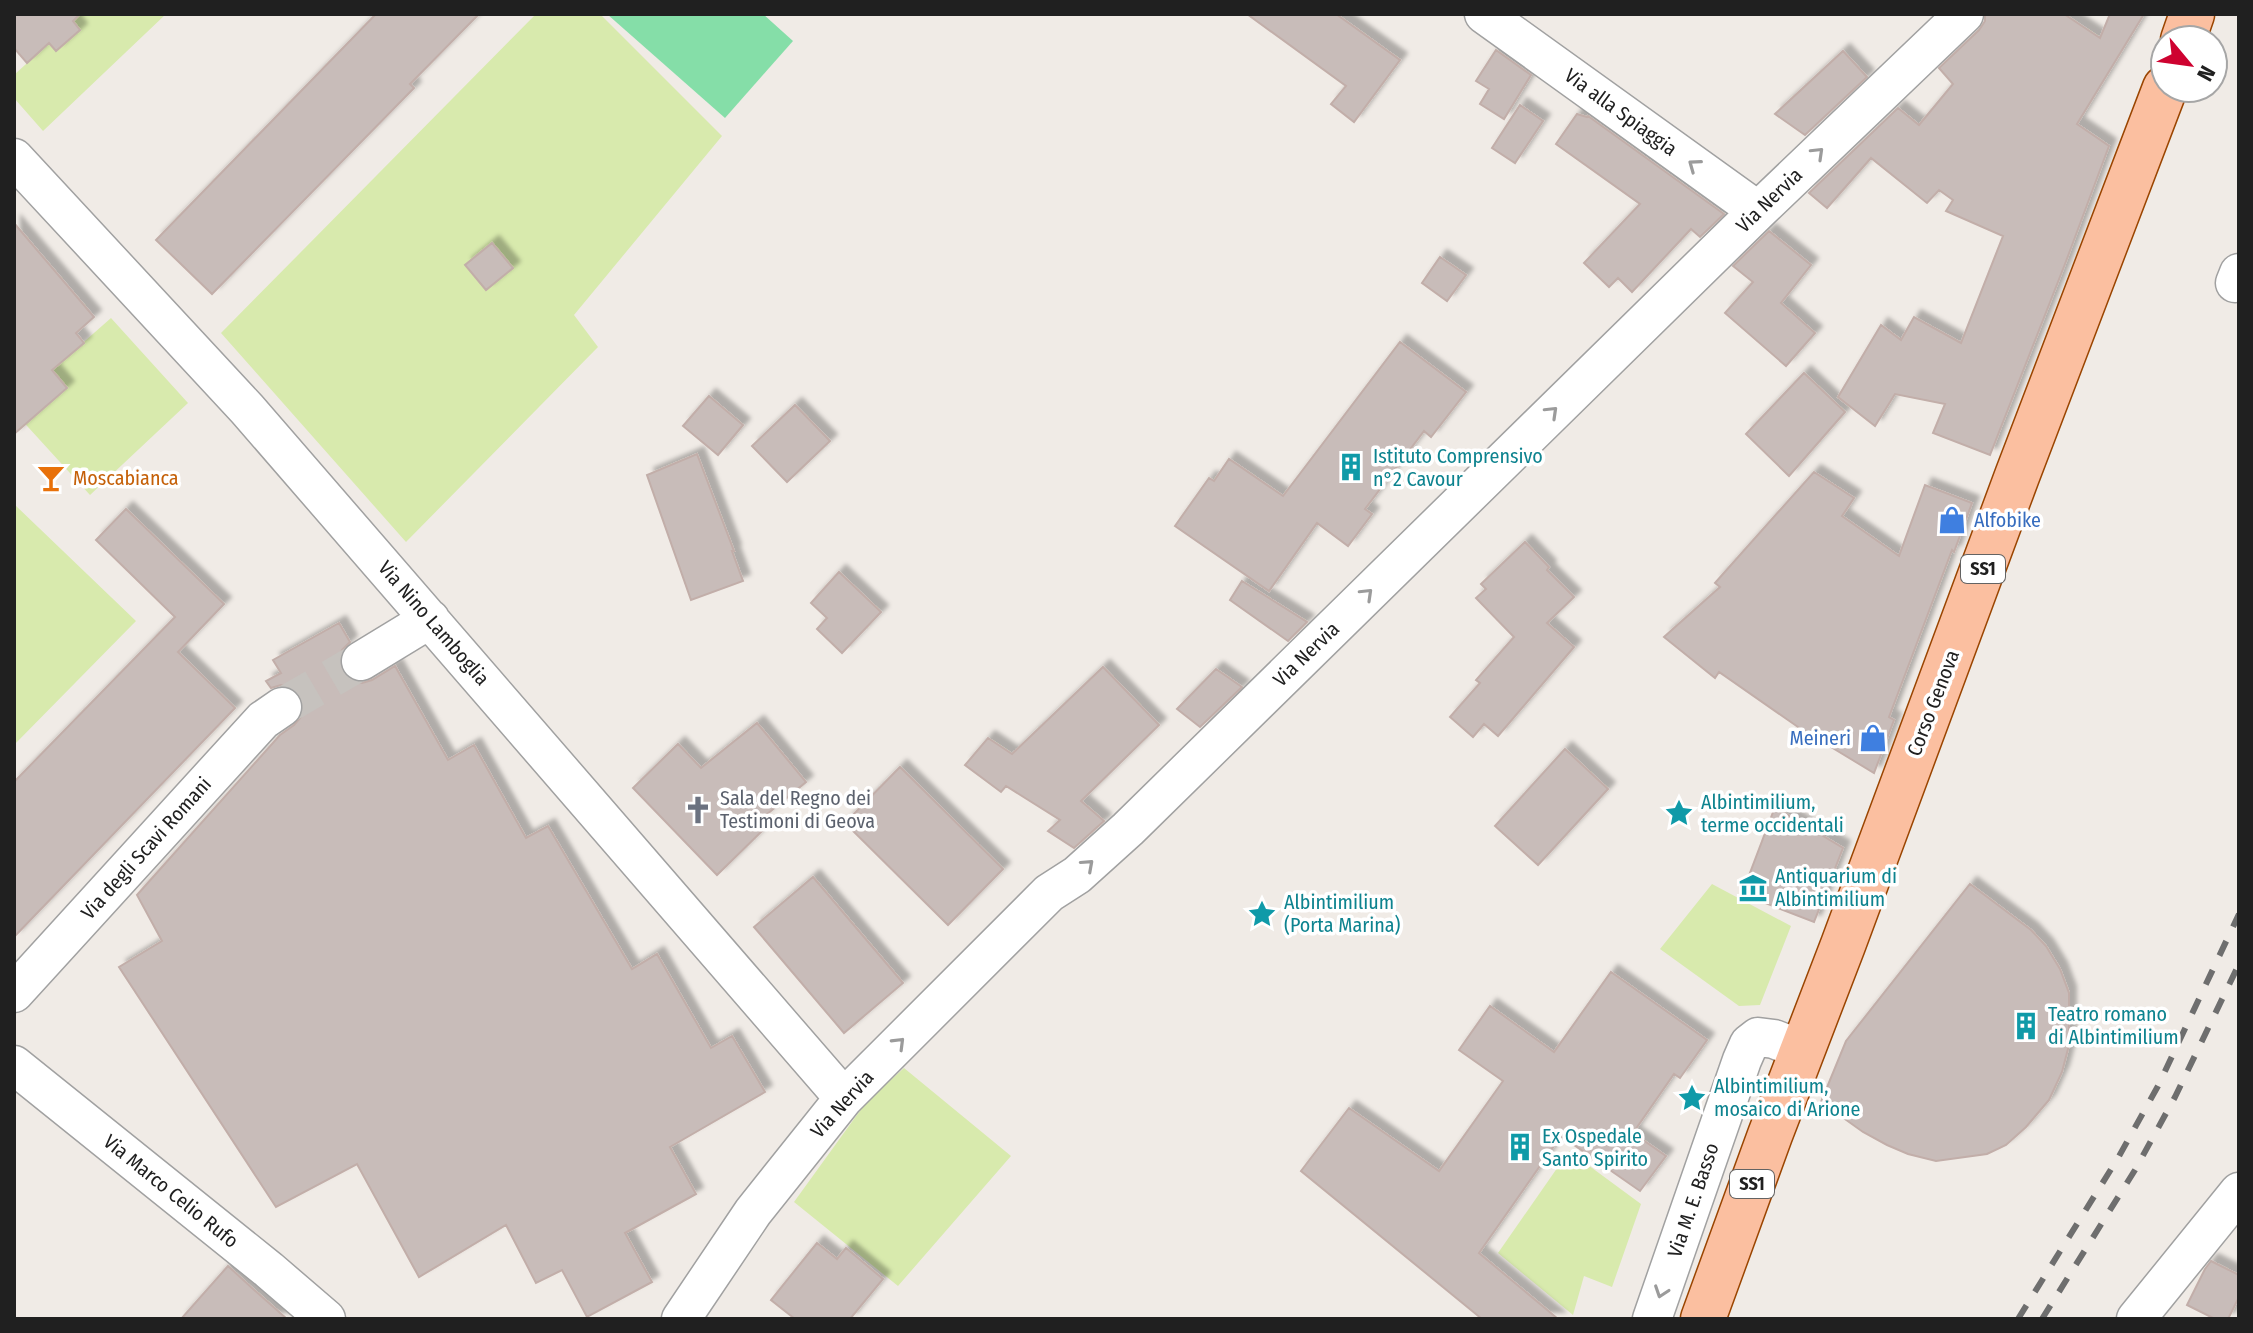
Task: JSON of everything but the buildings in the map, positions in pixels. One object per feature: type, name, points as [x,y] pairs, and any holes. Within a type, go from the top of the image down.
[{"type":"main road","name":"Corso Genova","points":[[1703,1319],[2159,104]]},
{"type":"street","name":"Via alla Spiaggia","points":[[1484,14],[1758,211]]},
{"type":"street","name":"Via Nervia","points":[[681,1319],[753,1212],[844,1098],[1049,893],[1077,875],[1137,821],[1758,211],[1964,14]]},
{"type":"street","name":"Via Nino Lamboglia","points":[[14,158],[247,409],[844,1098]]},
{"type":"street","points":[[361,661],[430,619]]},
{"type":"street","name":"Via degli Scavi Romani","points":[[14,993],[263,720],[282,707]]},
{"type":"street","name":"Via M. E. Basso","points":[[1652,1319],[1749,1044],[1758,1037],[1774,1039],[1802,1050]]},
{"type":"street","name":"Via Marco Celio Rufo","points":[[14,1065],[326,1319]]},
{"type":"street","points":[[2136,1319],[2239,1192]]},
{"type":"green space","points":[[67,14],[166,14],[43,131],[14,98],[14,75],[49,43],[57,51],[80,30]]},
{"type":"green space","points":[[536,14],[600,14],[722,136],[574,315],[598,347],[406,542],[221,333]]},
{"type":"green space","points":[[607,14],[763,14],[793,41],[725,118]]},
{"type":"green space","points":[[111,318],[188,403],[90,495],[18,416],[66,388],[52,370]]},
{"type":"green space","points":[[14,504],[136,621],[14,745]]},
{"type":"green space","points":[[1712,884],[1791,926],[1760,1005],[1739,1006],[1660,949]]},
{"type":"green space","points":[[904,1068],[1011,1156],[898,1286],[794,1202],[867,1101]]},
{"type":"green space","points":[[1569,1151],[1641,1204],[1612,1287],[1584,1276],[1573,1315],[1498,1253]]},
{"type":"tunnel","points":[[282,707],[361,661]]},
{"type":"railway","points":[[2018,1319],[2118,1158],[2158,1086],[2239,914]]},
{"type":"railway","points":[[2042,1319],[2135,1170],[2175,1097],[2239,964]]},
{"type":"place","name":"Istituto Comprensivo n°2 Cavour","points":[[1351,467]]},
{"type":"place","name":"Moscabianca","points":[[51,478]]},
{"type":"place","name":"Alfobike","points":[[1952,520]]},
{"type":"place","name":"Meineri","points":[[1873,738]]},
{"type":"place","name":"Sala del Regno dei Testimoni di Geova","points":[[698,810]]},
{"type":"place","name":"Albintimilium, terme occidentali","points":[[1679,813]]},
{"type":"place","name":"Antiquarium di Albintimilium","points":[[1753,888]]},
{"type":"place","name":"Albintimilium (Porta Marina)","points":[[1262,914]]},
{"type":"place","name":"Teatro romano di Albintimilium","points":[[2026,1026]]},
{"type":"place","name":"Albintimilium, mosaico di Arione","points":[[1692,1098]]},
{"type":"place","name":"Ex Ospedale Santo Spirito","points":[[1520,1147]]}]
